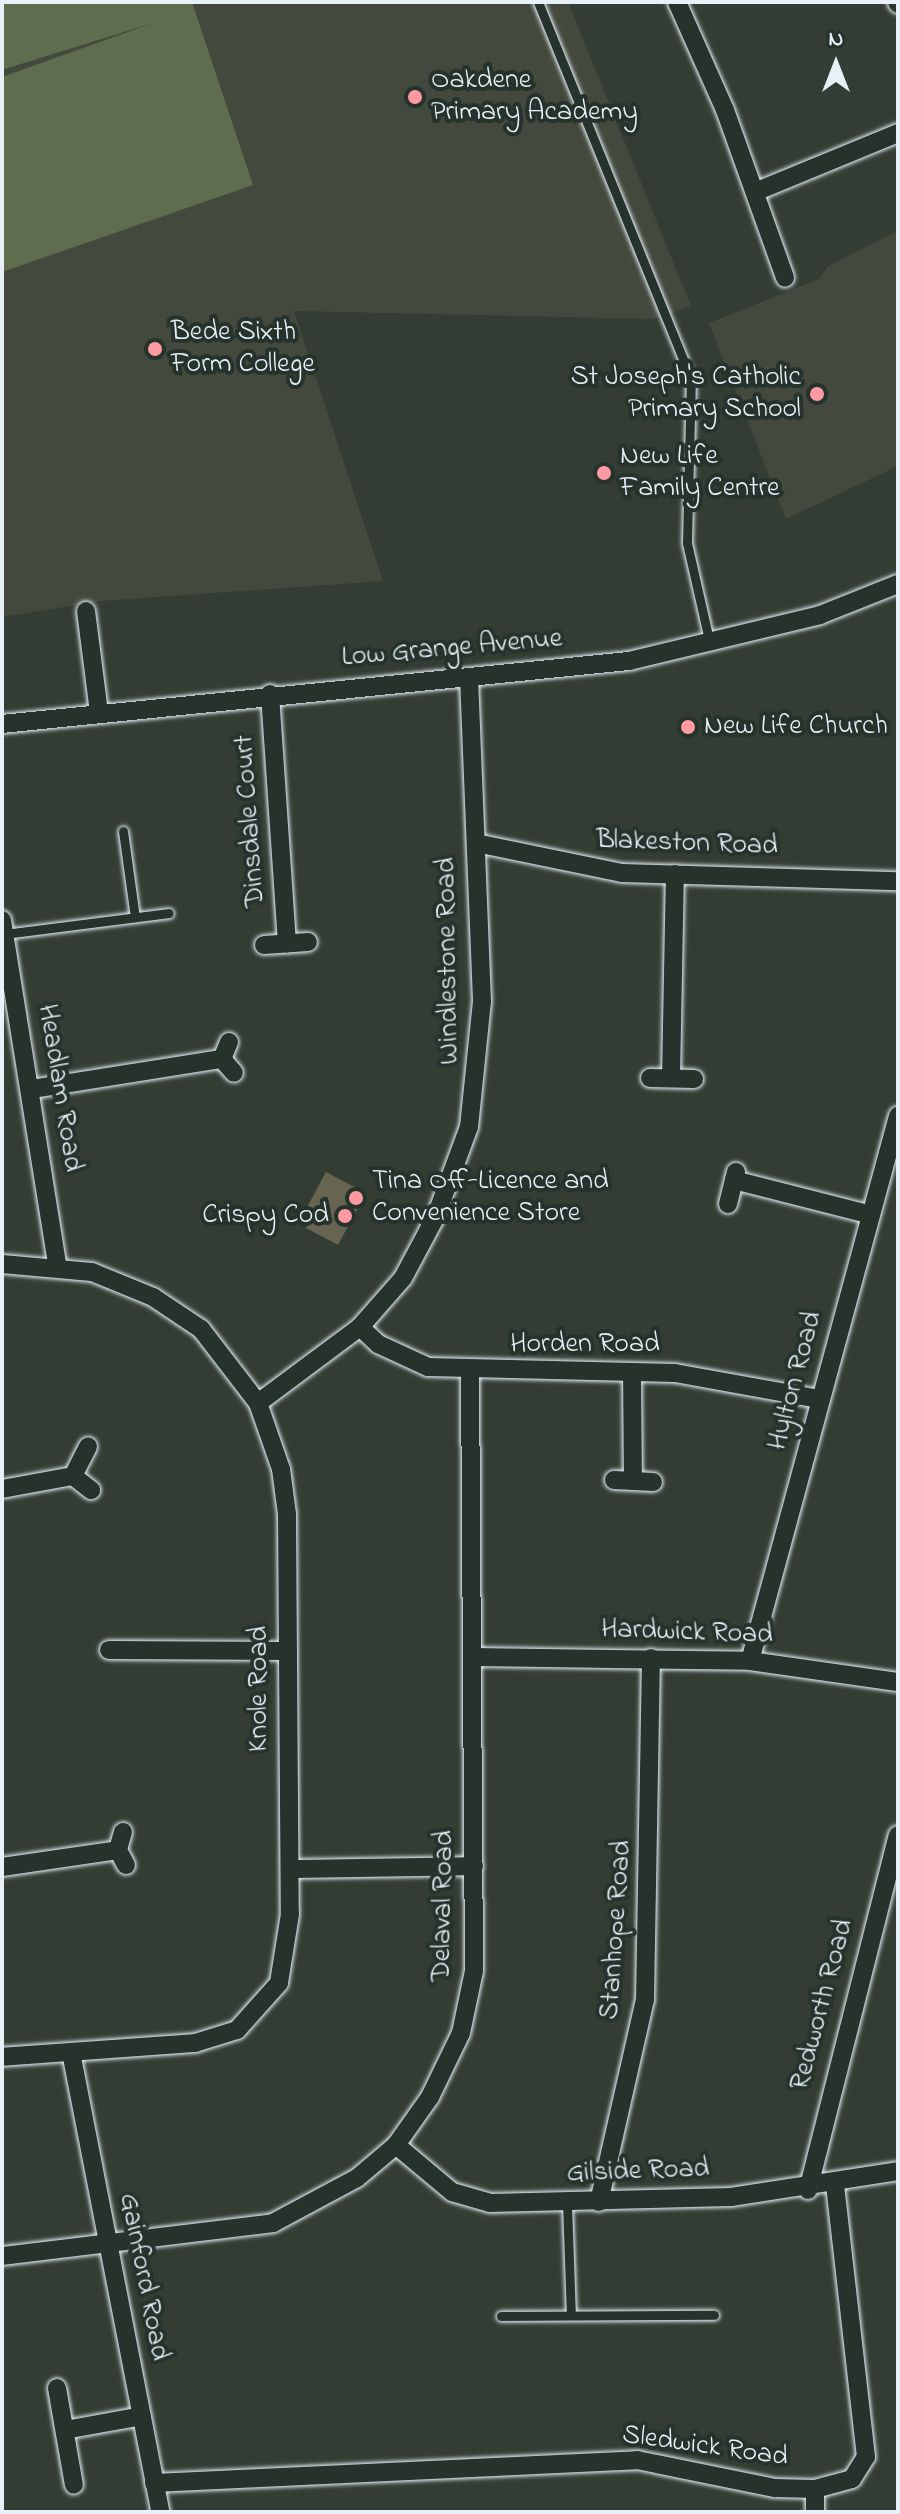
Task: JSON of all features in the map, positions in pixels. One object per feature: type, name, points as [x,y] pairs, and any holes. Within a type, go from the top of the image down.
[{"type":"street","points":[[677,2],[755,192],[785,278]]},
{"type":"street","points":[[755,192],[898,133]]},
{"type":"street","name":"Low Grange Avenue","points":[[2,724],[270,694],[629,661],[710,644],[820,615],[898,584]]},
{"type":"street","points":[[86,611],[99,712]]},
{"type":"street","name":"Windlestone Road","points":[[258,1403],[360,1327],[421,1245],[469,1127],[482,1044],[469,677]]},
{"type":"street","name":"Dinsdale Court","points":[[270,694],[287,943]]},
{"type":"street","name":"Blakeston Road","points":[[476,843],[574,867],[675,874],[898,881]]},
{"type":"street","points":[[671,1078],[675,874]]},
{"type":"street","name":"Headlam Road","points":[[3,927],[32,1089],[57,1265]]},
{"type":"street","name":"Dinsdale Court","points":[[264,945],[308,942]]},
{"type":"street","points":[[32,1089],[228,1058]]},
{"type":"street","points":[[650,1078],[694,1079]]},
{"type":"street","name":"Hylton Road","points":[[750,1661],[898,1116]]},
{"type":"street","points":[[728,1204],[735,1176],[871,1215]]},
{"type":"street","name":"Knole Road","points":[[2,1264],[57,1265],[122,1283],[178,1313],[222,1352],[258,1403],[287,1514],[290,1869],[287,1964],[255,2016],[205,2041],[2,2055]]},
{"type":"street","name":"Horden Road","points":[[360,1327],[412,1361],[470,1372],[632,1372],[716,1378],[820,1399]]},
{"type":"street","name":"Delaval Road","points":[[2,2256],[273,2223],[329,2196],[396,2145],[461,2033],[474,1971],[470,1372]]},
{"type":"street","points":[[632,1372],[623,1480],[653,1482]]},
{"type":"street","points":[[73,1476],[88,1447]]},
{"type":"street","points":[[2,1489],[73,1476],[91,1490]]},
{"type":"street","points":[[109,1650],[288,1651]]},
{"type":"street","name":"Hardwick Road","points":[[474,1657],[750,1661],[898,1682]]},
{"type":"street","name":"Stanhope Road","points":[[599,2202],[646,1986],[651,1658]]},
{"type":"street","name":"Redworth Road","points":[[808,2190],[898,1835]]},
{"type":"street","points":[[2,1867],[122,1849]]},
{"type":"street","points":[[290,1869],[474,1866]]},
{"type":"street","name":"Gainford Road","points":[[71,2052],[160,2512]]},
{"type":"street","name":"Gilside Road","points":[[396,2145],[471,2201],[599,2202],[808,2190],[898,2171]]},
{"type":"street","name":"Sledwick Road","points":[[154,2483],[637,2460],[739,2484],[815,2489],[852,2479],[866,2457],[835,2186]]},
{"type":"street","points":[[57,2388],[74,2485]]},
{"type":"street","points":[[65,2430],[142,2416]]},
{"type":"street","points":[[815,2489],[815,2512]]},
{"type":"lane","points":[[538,2],[691,378],[687,543],[710,644]]},
{"type":"lane","points":[[123,831],[135,917]]},
{"type":"lane","points":[[3,927],[169,913]]},
{"type":"lane","points":[[567,2203],[571,2315]]},
{"type":"lane","points":[[501,2316],[714,2315]]},
{"type":"shaded area","points":[[192,2],[568,2],[691,306],[653,319],[294,311],[383,581],[101,601],[2,617],[2,70],[194,10]]},
{"type":"shaded area","name":"St Joseph's Catholic Primary School","points":[[898,231],[898,466],[786,519],[709,323],[819,279],[828,266]]},
{"type":"green space","points":[[2,2],[192,2],[253,185],[2,272],[2,77],[153,23],[2,70]]},
{"type":"building","points":[[326,1172],[366,1193],[338,1245],[306,1228],[315,1213],[306,1209]]},
{"type":"place","name":"Oakdene Primary Academy","points":[[415,97]]},
{"type":"place","name":"Bede Sixth Form College","points":[[155,349]]},
{"type":"place","name":"St Joseph's Catholic Primary School","points":[[817,394]]},
{"type":"place","name":"New Life Family Centre","points":[[604,473]]},
{"type":"place","name":"New Life Church","points":[[688,727]]},
{"type":"place","name":"Tina Off-Licence and Convenience Store","points":[[356,1198]]},
{"type":"place","name":"Crispy Cod","points":[[345,1216]]}]
